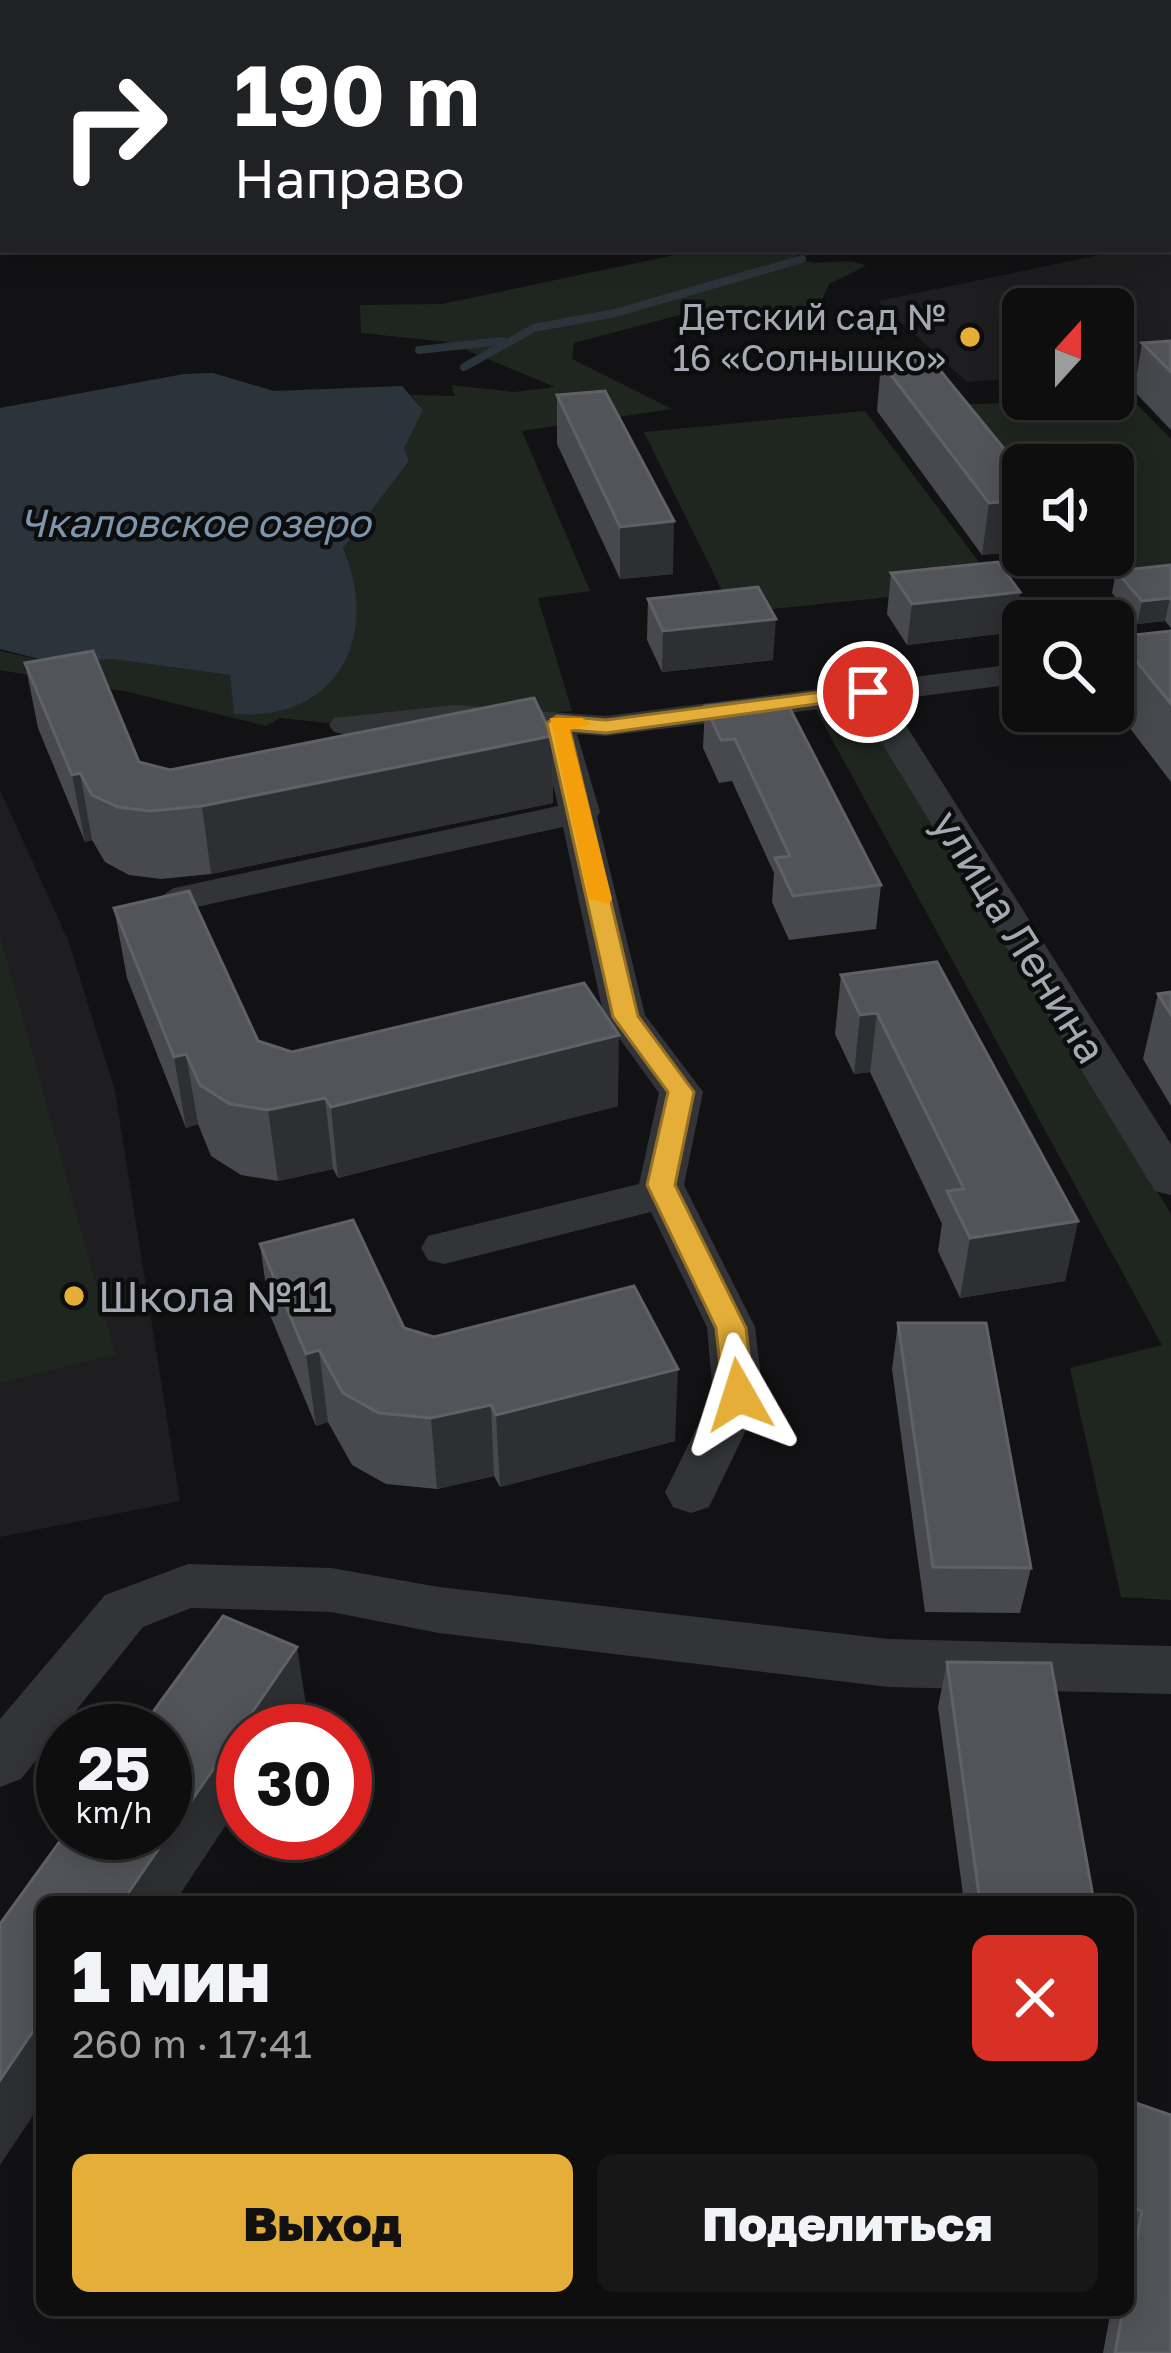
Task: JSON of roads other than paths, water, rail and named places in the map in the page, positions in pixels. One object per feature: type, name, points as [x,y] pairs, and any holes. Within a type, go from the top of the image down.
[{"type":"street","points":[[346,725],[454,715],[606,726],[1002,676]]},
{"type":"street","name":"улица Ленина","points":[[868,692],[1171,1180]]},
{"type":"street","points":[[557,723],[625,1017],[681,1092],[661,1185],[731,1328],[739,1395],[691,1492]]},
{"type":"street","points":[[175,900],[581,812]]},
{"type":"street","points":[[445,1248],[664,1193]]},
{"type":"street","points":[[0,1761],[124,1611],[188,1586],[331,1590],[439,1610],[888,1663],[1171,1670]]},
{"type":"water","name":"Чкаловское озеро","points":[[213,373],[274,391],[402,386],[423,410],[404,448],[409,461],[343,548],[354,581],[357,613],[341,668],[323,689],[299,704],[269,713],[234,714],[230,675],[112,659],[55,663],[0,649],[0,408],[184,374]]},
{"type":"waterway","points":[[464,367],[534,328],[615,313],[802,259]]},
{"type":"waterway","points":[[419,350],[502,341]]},
{"type":"place","name":"Детский сад № 16 «Солнышко»","points":[[970,337]]},
{"type":"place","name":"Школа №11","points":[[74,1296]]}]
